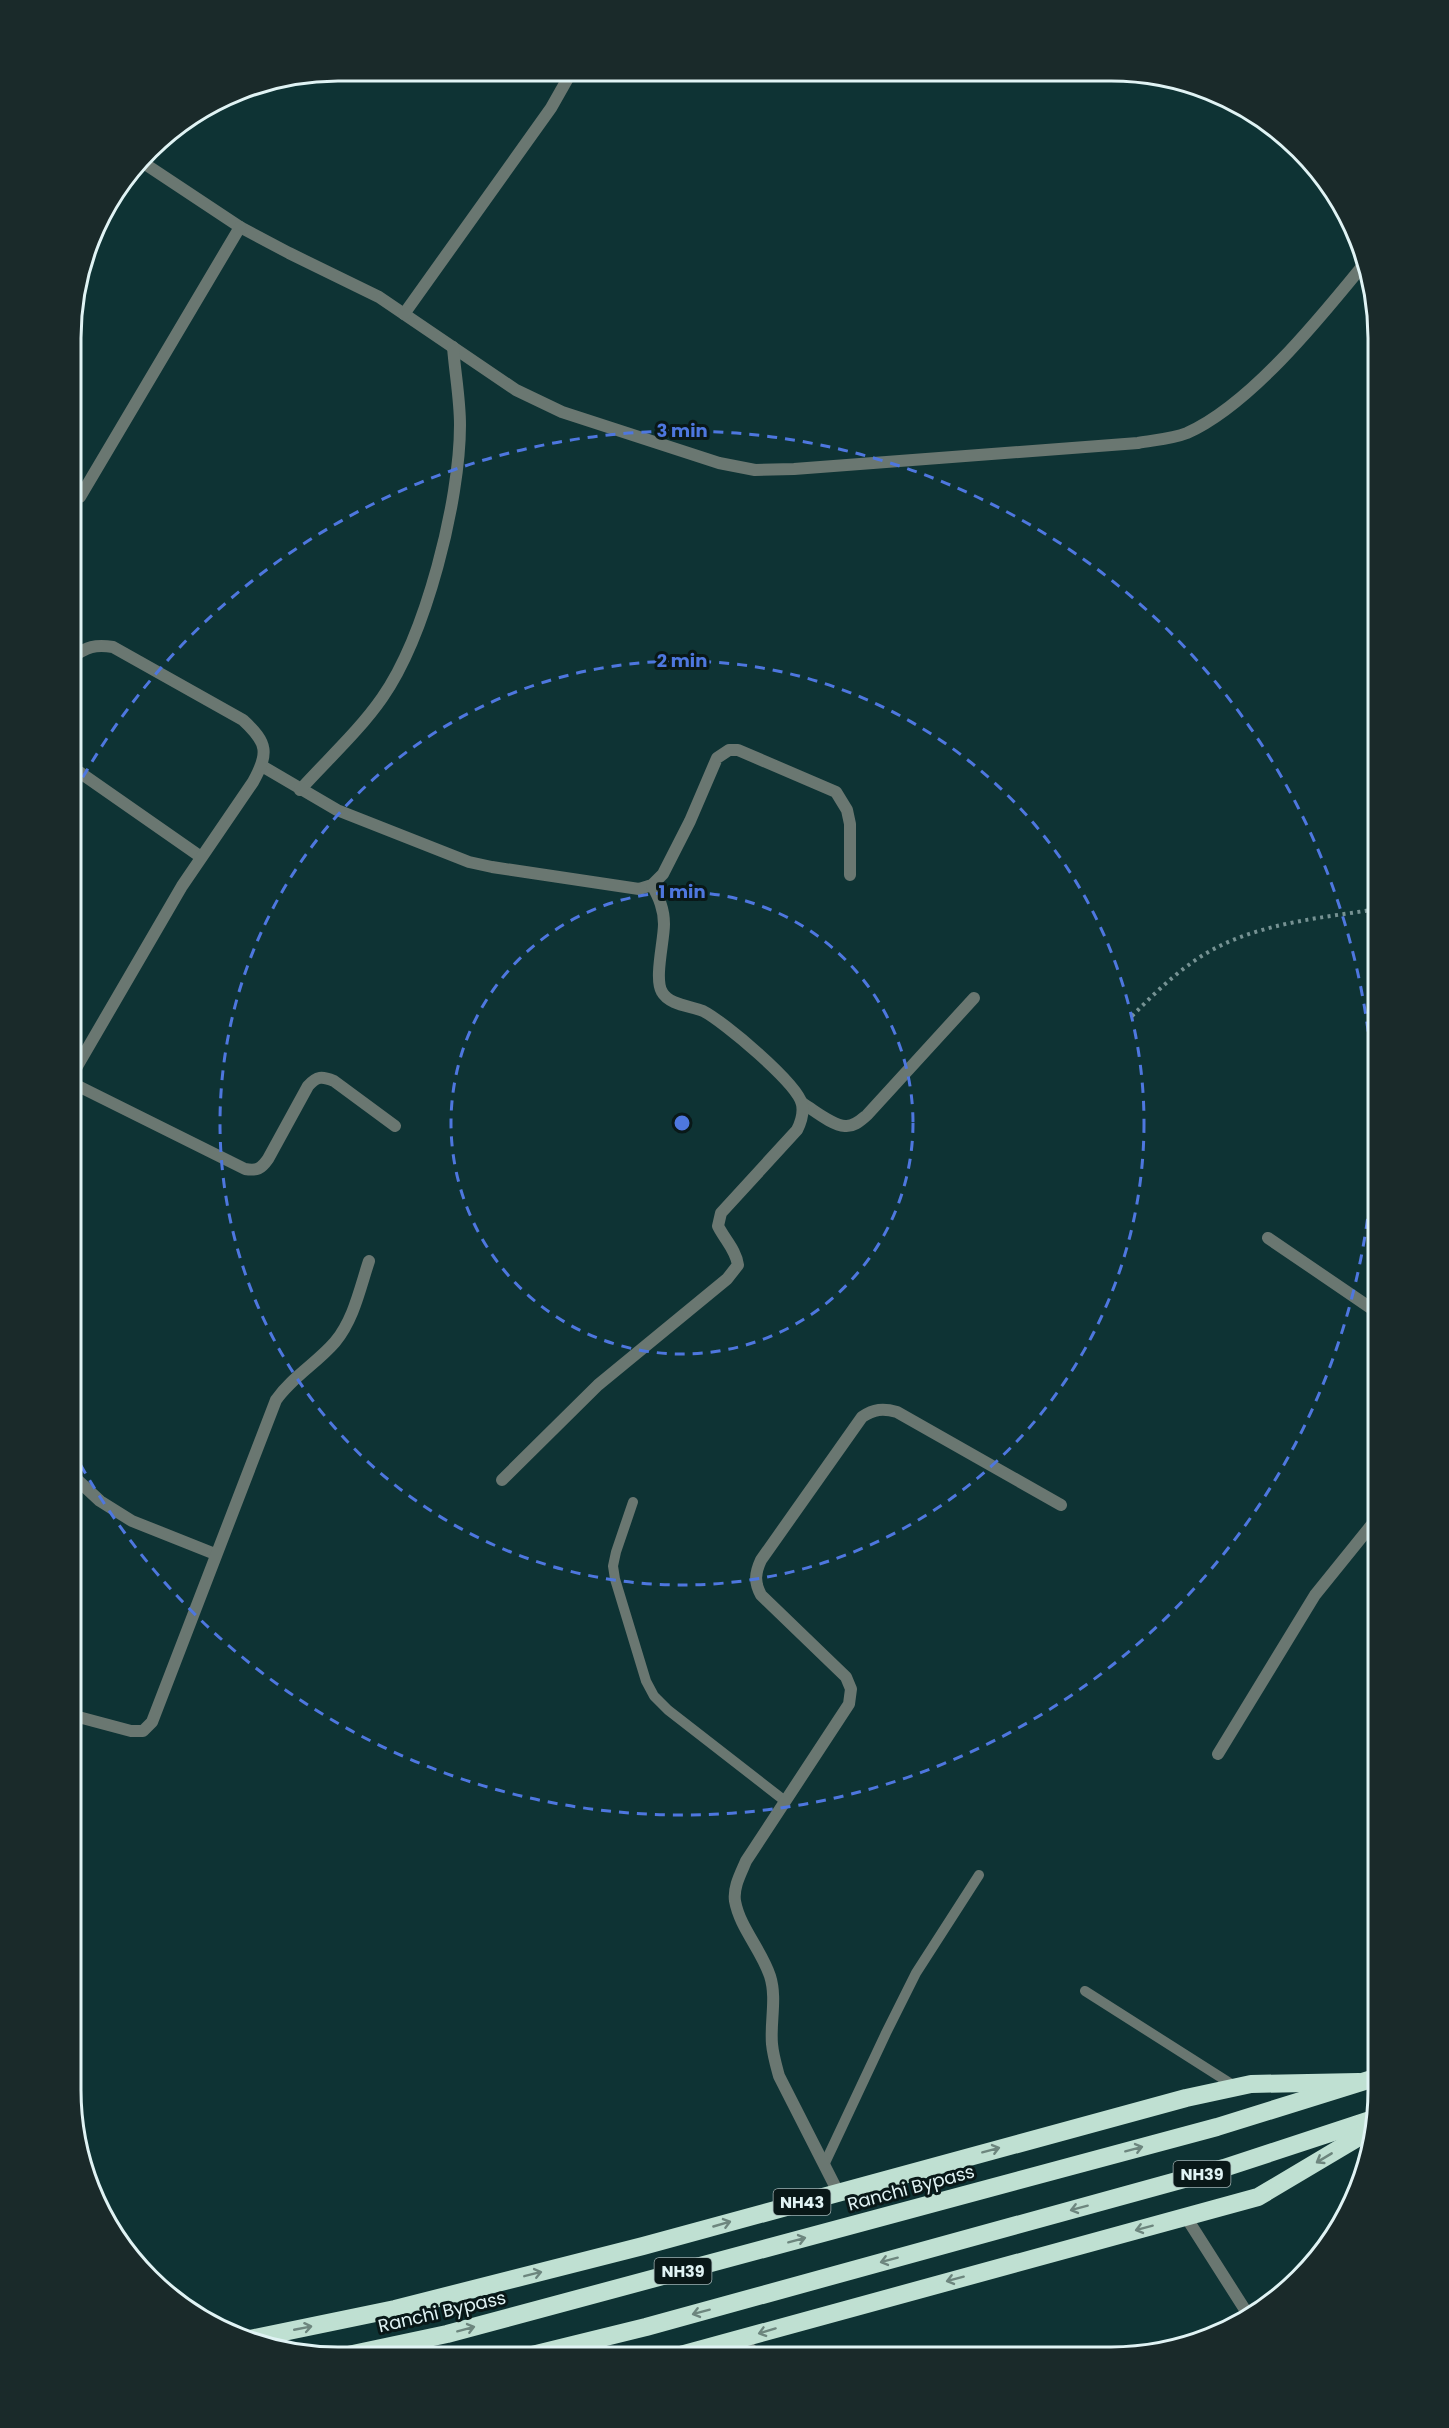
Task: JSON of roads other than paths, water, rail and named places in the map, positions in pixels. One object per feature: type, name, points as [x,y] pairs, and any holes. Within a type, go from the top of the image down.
[{"type":"highway","name":"Ranchi Bypass","points":[[386,2347],[447,2334],[601,2294],[1217,2127],[1368,2080]]},
{"type":"highway","name":"NH43","points":[[265,2336],[395,2309],[643,2246],[1186,2098],[1251,2084],[1359,2082]]},
{"type":"highway","name":"NH39","points":[[565,2347],[646,2327],[1224,2168],[1366,2121]]},
{"type":"highway","points":[[710,2347],[1258,2197],[1364,2134]]},
{"type":"street","points":[[404,314],[551,108],[566,81]]},
{"type":"street","points":[[148,166],[240,227],[380,297],[516,390],[562,412],[651,442],[739,467],[794,469],[1138,443],[1186,434],[1216,417],[1239,400],[1304,334],[1359,270]]},
{"type":"street","points":[[81,497],[240,227]]},
{"type":"street","points":[[300,790],[383,696],[406,652],[424,609],[440,550],[458,463],[460,422],[453,348]]},
{"type":"street","points":[[81,651],[99,644],[113,647],[243,720],[258,733],[265,747],[262,766],[182,886],[81,1060]]},
{"type":"street","points":[[262,766],[300,790],[357,819],[469,862],[639,889],[652,885],[663,874],[690,821],[717,758],[729,750],[738,750],[837,792],[848,810],[850,875]]},
{"type":"street","points":[[81,773],[201,857]]},
{"type":"street","points":[[652,885],[662,904],[664,922],[659,981],[662,993],[670,1000],[717,1019],[785,1078],[802,1103],[845,1126],[856,1124],[867,1115],[974,998]]},
{"type":"street","points":[[81,1087],[245,1169],[255,1171],[263,1167],[308,1086],[316,1078],[324,1077],[334,1082],[395,1126]]},
{"type":"street","points":[[502,1480],[598,1385],[728,1279],[738,1265],[736,1253],[718,1226],[722,1213],[797,1131],[803,1116],[802,1103]]},
{"type":"street","points":[[1268,1238],[1368,1306]]},
{"type":"street","points":[[81,1718],[130,1731],[143,1731],[152,1722],[276,1400],[286,1385],[335,1341],[355,1304],[369,1261]]},
{"type":"street","points":[[838,2192],[776,2066],[772,2043],[774,1996],[770,1976],[739,1915],[734,1898],[737,1881],[746,1862],[849,1704],[851,1689],[846,1677],[761,1595],[755,1584],[756,1571],[761,1560],[862,1417],[872,1410],[885,1409],[897,1412],[1061,1505]]},
{"type":"street","points":[[81,1483],[100,1501],[132,1521],[215,1554]]},
{"type":"street","points":[[1218,1754],[1315,1595],[1368,1529]]},
{"type":"street","points":[[1186,2217],[1245,2309]]},
{"type":"street","points":[[740,2339],[749,2347]]},
{"type":"lane","points":[[633,1502],[613,1566],[615,1580],[646,1681],[654,1696],[668,1710],[786,1802]]},
{"type":"lane","points":[[825,2165],[916,1973],[979,1875]]},
{"type":"lane","points":[[1085,1991],[1236,2088]]}]
